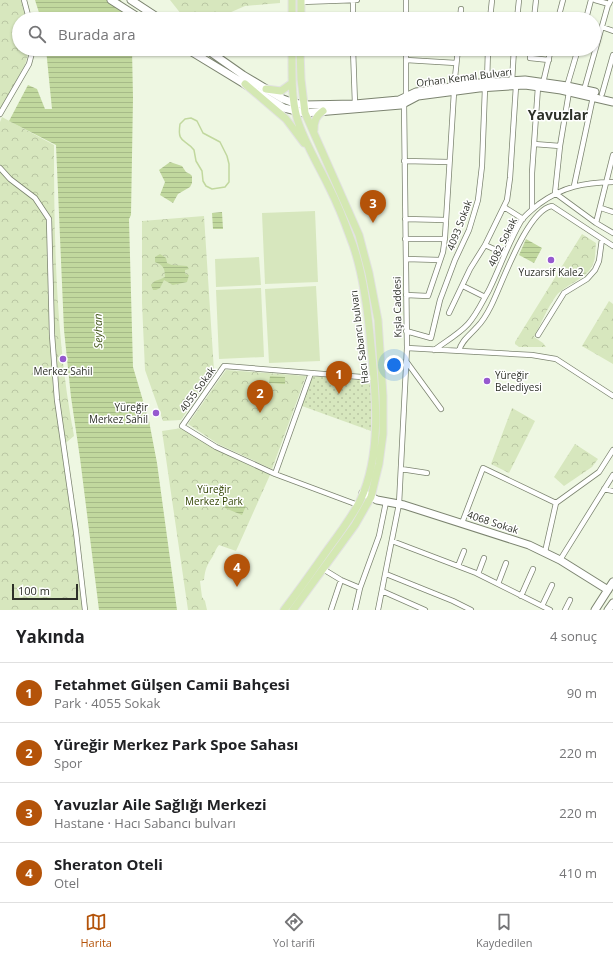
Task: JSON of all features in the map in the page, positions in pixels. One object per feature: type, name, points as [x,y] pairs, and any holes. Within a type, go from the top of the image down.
[{"type":"main road","points":[[111,0],[130,12]]},
{"type":"main road","points":[[131,0],[149,12]]},
{"type":"main road","points":[[292,0],[292,12]]},
{"type":"main road","points":[[301,1],[301,12]]},
{"type":"main road","points":[[198,56],[284,108],[295,107]]},
{"type":"main road","points":[[216,56],[295,107]]},
{"type":"main road","name":"Hacı Sabancı bulvarı","points":[[284,610],[358,505],[372,462],[374,441],[374,378],[368,320],[359,268],[351,238],[298,120],[292,83],[292,56]]},
{"type":"main road","name":"Hacı Sabancı bulvarı","points":[[294,610],[355,525],[371,497],[379,464],[383,434],[383,378],[378,320],[369,273],[359,235],[338,184],[305,113],[300,56]]},
{"type":"main road","points":[[266,89],[281,91],[292,83]]},
{"type":"main road","points":[[245,84],[286,120],[313,156]]},
{"type":"main road","name":"Orhan Kemal Bulvarı","points":[[295,107],[304,105],[355,104],[405,100],[454,89],[486,85],[514,84],[540,85],[584,90],[613,97]]},
{"type":"main road","name":"Orhan Kemal Bulvarı","points":[[568,89],[613,102]]},
{"type":"main road","name":"Orhan Kemal Bulvarı","points":[[295,107],[305,113],[323,112],[400,105],[405,100]]},
{"type":"main road","points":[[314,134],[316,118],[323,112]]},
{"type":"main road","name":"4068 Sokak","points":[[363,493],[386,502],[399,504],[529,545],[560,560],[608,590]]},
{"type":"main road","points":[[595,610],[613,582]]},
{"type":"street","points":[[24,0],[27,12]]},
{"type":"street","points":[[353,0],[353,12]]},
{"type":"street","points":[[301,1],[357,0]]},
{"type":"street","points":[[406,0],[406,12]]},
{"type":"street","points":[[491,12],[492,0]]},
{"type":"street","points":[[518,12],[519,0]]},
{"type":"street","points":[[535,12],[536,0]]},
{"type":"street","points":[[560,12],[563,0]]},
{"type":"street","points":[[588,12],[591,0]]},
{"type":"street","points":[[595,0],[610,2],[601,30]]},
{"type":"street","points":[[602,27],[613,31]]},
{"type":"street","points":[[602,94],[613,55]]},
{"type":"street","points":[[0,114],[29,64],[31,56]]},
{"type":"street","points":[[353,56],[355,104]]},
{"type":"street","name":"Kışla Caddesi","points":[[378,610],[399,504],[401,469],[406,361],[404,160],[406,56]]},
{"type":"street","points":[[406,295],[428,296],[440,260],[445,239],[457,56]]},
{"type":"street","points":[[486,85],[488,56]]},
{"type":"street","points":[[449,313],[470,269],[485,245],[507,200],[510,178],[514,56]]},
{"type":"street","points":[[530,56],[530,58],[549,60]]},
{"type":"street","points":[[532,209],[532,173],[540,85],[550,56]]},
{"type":"street","points":[[576,56],[568,89],[555,193],[596,223],[613,233]]},
{"type":"street","points":[[584,90],[594,56]]},
{"type":"street","points":[[406,60],[456,63]]},
{"type":"street","name":"4093 Sokak","points":[[406,331],[431,338],[440,300],[455,260],[469,230],[478,200],[482,166],[486,85]]},
{"type":"street","points":[[574,186],[593,97]]},
{"type":"street","points":[[534,144],[560,146]]},
{"type":"street","points":[[596,223],[601,208],[613,155]]},
{"type":"street","points":[[404,160],[449,162]]},
{"type":"street","points":[[0,168],[10,180],[35,198],[49,219],[52,336],[57,400],[76,532],[85,610]]},
{"type":"street","name":"4082 Sokak","points":[[434,350],[467,324],[478,310],[523,219],[532,209],[555,193],[574,186],[590,182],[613,182]]},
{"type":"street","points":[[460,351],[462,343],[485,317],[498,292],[523,235],[542,210],[552,206],[613,246]]},
{"type":"street","points":[[504,207],[523,219]]},
{"type":"street","points":[[601,208],[613,212]]},
{"type":"street","points":[[405,219],[446,220]]},
{"type":"street","points":[[405,239],[445,239]]},
{"type":"street","points":[[538,335],[564,293],[587,278],[595,270],[599,261],[602,239]]},
{"type":"street","points":[[485,245],[505,254]]},
{"type":"street","points":[[406,259],[440,260]]},
{"type":"street","points":[[463,286],[485,297]]},
{"type":"street","points":[[406,348],[532,354],[556,359],[613,396]]},
{"type":"street","points":[[406,361],[441,409]]},
{"type":"street","name":"4055 Sokak","points":[[358,505],[275,474],[216,447],[182,426],[224,366],[374,378]]},
{"type":"street","points":[[275,474],[311,373]]},
{"type":"street","points":[[545,552],[556,503],[599,472],[613,450]]},
{"type":"street","points":[[462,523],[483,468],[556,503]]},
{"type":"street","points":[[401,469],[427,473]]},
{"type":"street","points":[[560,560],[613,475]]},
{"type":"street","points":[[604,489],[613,491]]},
{"type":"street","points":[[355,610],[360,588],[379,536],[386,502]]},
{"type":"street","points":[[392,541],[478,574],[550,610]]},
{"type":"street","points":[[458,566],[464,551]]},
{"type":"street","points":[[478,574],[484,558]]},
{"type":"street","points":[[498,584],[506,563]]},
{"type":"street","points":[[324,569],[341,580],[360,588]]},
{"type":"street","points":[[522,596],[532,569]]},
{"type":"street","points":[[386,574],[453,601],[471,610]]},
{"type":"street","points":[[331,610],[341,580]]},
{"type":"street","points":[[542,606],[552,585]]},
{"type":"street","points":[[382,591],[425,610]]},
{"type":"street","points":[[565,610],[570,600]]},
{"type":"street","points":[[328,610],[332,604]]},
{"type":"green space","points":[[0,0],[21,0],[24,12],[12,12],[12,56],[27,56],[25,65],[0,108]]},
{"type":"green space","points":[[170,0],[280,0],[280,3],[245,6],[231,12],[179,12]]},
{"type":"green space","points":[[2,117],[54,145],[57,291],[63,364],[74,436],[62,446],[70,491],[83,610],[0,610],[0,122]]},
{"type":"green space","points":[[315,211],[318,282],[265,284],[262,213]]},
{"type":"green space","points":[[204,216],[214,371],[181,420],[163,421],[145,370],[142,303],[142,221]]},
{"type":"green space","points":[[582,234],[596,243],[593,264],[586,274],[560,292],[550,306],[534,337],[546,347],[519,347],[515,344],[515,342]]},
{"type":"green space","points":[[259,257],[261,285],[216,287],[215,259]]},
{"type":"green space","points":[[316,286],[320,361],[269,363],[265,289]]},
{"type":"green space","points":[[261,288],[264,357],[219,359],[216,290]]},
{"type":"green space","points":[[609,301],[613,304],[613,364],[582,346]]},
{"type":"green space","points":[[226,370],[306,376],[272,469],[218,444],[188,424]]},
{"type":"green space","points":[[312,376],[371,381],[371,431],[302,406]]},
{"type":"green space","points":[[512,408],[535,421],[509,473],[491,464]]},
{"type":"green space","name":"Yüreğir Merkez Park","points":[[182,428],[215,449],[270,475],[236,551],[219,545],[209,562],[204,580],[200,581],[202,597],[205,601],[207,610],[188,610],[162,431]]},
{"type":"green space","points":[[575,444],[598,459],[592,467],[564,486],[554,477]]},
{"type":"water","points":[[35,0],[121,0],[124,12],[39,12]]},
{"type":"water","name":"Seyhan","points":[[47,56],[132,56],[131,215],[129,219],[133,367],[149,421],[157,463],[177,610],[99,610],[71,397],[64,330],[56,145],[9,121],[28,85],[37,89],[45,109],[52,109]]},
{"type":"water","points":[[170,162],[182,166],[186,172],[192,176],[192,183],[190,187],[178,194],[173,203],[160,195],[165,182],[159,170]]},
{"type":"water","points":[[222,212],[223,229],[213,229],[212,213]]},
{"type":"water","points":[[526,239],[542,248],[534,263],[519,255]]},
{"type":"water","points":[[160,254],[166,258],[167,263],[172,265],[187,266],[189,269],[185,270],[185,274],[189,275],[187,282],[173,285],[164,280],[160,288],[153,290],[151,285],[155,281],[165,277],[163,267],[155,262],[155,257]]},
{"type":"water","points":[[270,376],[285,377],[285,384],[269,383]]},
{"type":"water","points":[[229,499],[246,506],[242,515],[225,508]]},
{"type":"waterway","points":[[191,118],[197,121],[203,133],[220,142],[227,156],[229,164],[229,182],[225,187],[212,189],[206,186],[203,181],[202,171],[196,161],[194,150],[181,138],[179,130],[180,124],[185,119],[191,118]]},
{"type":"place","name":"Yavuzlar Aile Sağlığı Merkezi","points":[[373,223]]},
{"type":"place","name":"Yuzarsif Kale2","points":[[551,260]]},
{"type":"place","name":"Merkez Sahil","points":[[63,359]]},
{"type":"place","name":"Yüreğir Belediyesi","points":[[487,381]]},
{"type":"place","name":"Fetahmet Gülşen Camii Bahçesi","points":[[339,394]]},
{"type":"place","name":"Yüreğir Merkez Sahil","points":[[156,413]]},
{"type":"place","name":"Yüreğir Merkez Park Spoe Sahası","points":[[260,413]]},
{"type":"place","name":"Sheraton Oteli","points":[[237,587]]},
{"type":"district","name":"Yavuzlar","points":[[558,115]]}]
